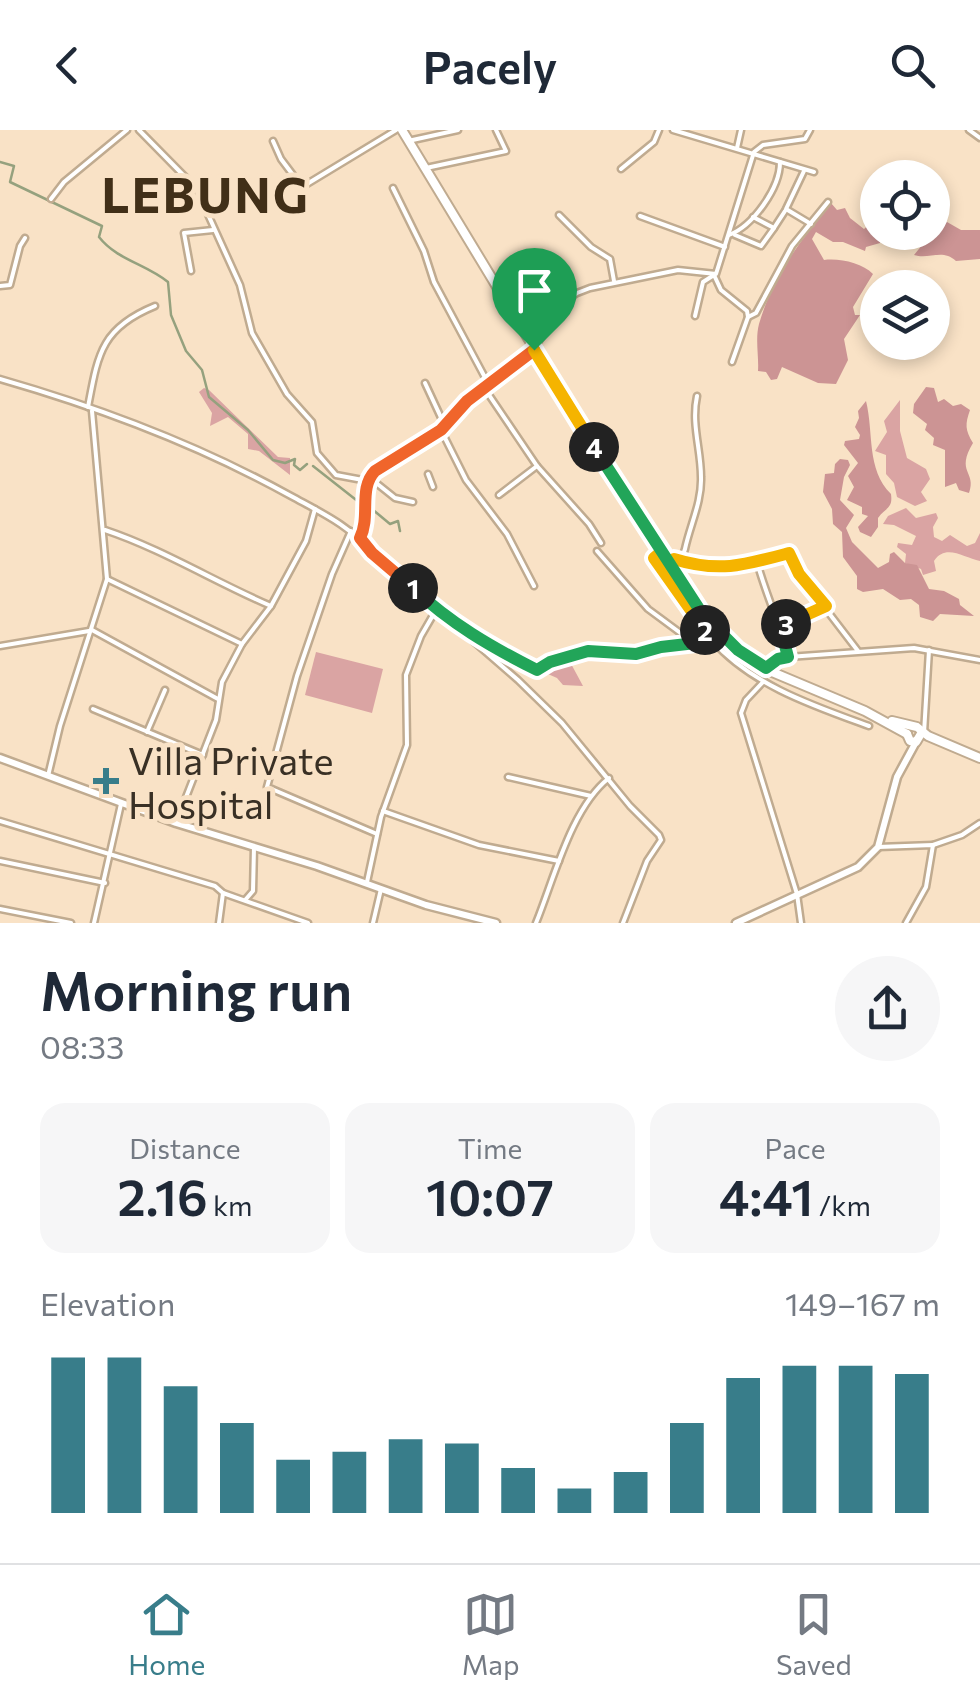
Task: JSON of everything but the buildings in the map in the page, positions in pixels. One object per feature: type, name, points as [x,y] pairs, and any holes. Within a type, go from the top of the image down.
[{"type":"main road","points":[[399,130],[661,552],[672,561],[712,626],[766,668],[916,736],[976,756],[980,770]]},
{"type":"main road","points":[[736,923],[858,867],[878,848],[897,777],[916,736]]},
{"type":"main road","points":[[0,758],[176,823],[435,908],[496,923]]},
{"type":"street","points":[[52,199],[64,182],[127,130]]},
{"type":"street","points":[[138,130],[192,183],[213,230],[220,235],[240,285],[252,333],[287,394],[312,422],[318,454],[336,475],[368,479],[395,498],[413,502]]},
{"type":"street","points":[[273,141],[302,187],[399,130]]},
{"type":"street","points":[[408,141],[458,130]]},
{"type":"street","points":[[424,168],[506,151],[496,130]]},
{"type":"street","points":[[621,169],[654,142],[659,130]]},
{"type":"street","points":[[673,130],[814,172]]},
{"type":"street","points":[[736,148],[741,130]]},
{"type":"street","points":[[695,316],[703,282],[714,275],[731,235],[739,192],[754,152],[762,145],[805,139],[810,130]]},
{"type":"street","points":[[973,131],[980,138]]},
{"type":"street","points":[[731,235],[744,229],[774,186],[780,162]]},
{"type":"street","points":[[731,235],[761,246],[786,209],[804,170]]},
{"type":"street","points":[[392,188],[487,388],[537,466],[601,543]]},
{"type":"street","points":[[748,317],[756,313],[778,268],[828,202]]},
{"type":"street","points":[[786,209],[811,224]]},
{"type":"street","points":[[559,214],[591,247],[610,259],[614,283]]},
{"type":"street","points":[[640,216],[725,248]]},
{"type":"street","points":[[753,217],[774,228]]},
{"type":"street","points":[[191,271],[184,232],[213,230]]},
{"type":"street","points":[[0,286],[10,285],[20,246],[26,238]]},
{"type":"street","points":[[368,479],[443,428],[467,401],[523,360],[569,298],[590,288],[678,270],[714,275]]},
{"type":"street","points":[[714,275],[718,286],[747,311],[732,362]]},
{"type":"street","points":[[48,776],[64,709],[106,579],[90,408],[98,357],[107,337],[126,320],[154,306]]},
{"type":"street","points":[[523,360],[543,363]]},
{"type":"street","points":[[0,379],[220,457],[360,538],[562,723],[661,840],[647,861],[623,923]]},
{"type":"street","points":[[426,383],[466,480],[507,534],[534,586]]},
{"type":"street","points":[[672,561],[686,549],[702,478],[694,417],[697,396]]},
{"type":"street","points":[[499,496],[537,466]]},
{"type":"street","points":[[428,474],[433,486]]},
{"type":"street","points":[[360,538],[366,522],[368,479]]},
{"type":"street","points":[[176,823],[216,720],[222,682],[242,644],[271,606],[306,541],[315,509]]},
{"type":"street","points":[[103,530],[155,548],[186,568],[271,606]]},
{"type":"street","points":[[351,531],[332,574],[298,676],[267,787],[377,834]]},
{"type":"street","points":[[597,552],[648,609],[694,643]]},
{"type":"street","points":[[661,552],[654,558],[713,641],[763,682],[869,726]]},
{"type":"street","points":[[672,561],[729,569],[789,553],[799,574],[858,651]]},
{"type":"street","points":[[757,561],[788,657]]},
{"type":"street","points":[[106,579],[242,644]]},
{"type":"street","points":[[780,626],[826,606]]},
{"type":"street","points":[[367,884],[382,811],[407,745],[406,675],[422,632],[436,610]]},
{"type":"street","points":[[0,645],[92,630],[218,698]]},
{"type":"street","points":[[461,630],[474,633],[537,670],[588,651],[636,654],[713,641]]},
{"type":"street","points":[[766,668],[788,657],[886,648],[929,650],[980,660]]},
{"type":"street","points":[[916,736],[929,650]]},
{"type":"street","points":[[763,682],[746,700],[741,713],[797,894],[801,923]]},
{"type":"street","points":[[147,732],[165,690]]},
{"type":"street","points":[[816,706],[822,694]]},
{"type":"street","points":[[92,709],[203,755]]},
{"type":"street","points":[[508,776],[591,796]]},
{"type":"street","points":[[536,923],[591,796],[608,778]]},
{"type":"street","points":[[94,923],[121,804]]},
{"type":"street","points":[[382,811],[478,846],[560,861]]},
{"type":"street","points":[[0,820],[215,886],[223,893],[308,923]]},
{"type":"street","points":[[878,848],[933,845],[962,835],[980,823]]},
{"type":"street","points":[[906,923],[926,887],[933,845]]},
{"type":"street","points":[[254,846],[258,906]]},
{"type":"street","points":[[0,860],[105,883]]},
{"type":"street","points":[[373,923],[381,889]]},
{"type":"street","points":[[244,901],[254,891]]},
{"type":"street","points":[[218,923],[223,893]]},
{"type":"street","points":[[0,910],[71,923]]},
{"type":"shaded area","points":[[831,203],[837,210],[845,208],[860,226],[860,249],[833,242],[816,232],[812,239],[824,260],[850,262],[867,270],[860,270],[860,295],[853,307],[855,315],[860,315],[844,339],[848,360],[836,384],[818,383],[782,367],[777,379],[771,380],[766,372],[758,371],[758,330],[765,306],[789,259]]},
{"type":"shaded area","points":[[950,224],[961,230],[980,230],[980,259],[956,261],[946,255],[914,255],[918,250],[950,250]]},
{"type":"shaded area","points":[[926,387],[934,388],[938,402],[944,399],[970,410],[967,427],[973,443],[966,460],[969,493],[959,490],[956,483],[945,487],[945,450],[933,445],[934,438],[925,430],[927,424],[913,413],[914,404]]},
{"type":"shaded area","points":[[204,388],[278,457],[290,458],[290,475],[259,451],[248,449],[248,434],[228,417],[210,426],[212,413],[199,392]]},
{"type":"shaded area","points":[[900,400],[900,431],[907,458],[926,469],[930,479],[921,492],[927,501],[915,506],[897,497],[894,483],[886,474],[886,455],[875,451],[887,432],[884,421]]},
{"type":"shaded area","points":[[866,401],[874,462],[891,494],[890,505],[878,518],[878,527],[871,537],[858,527],[868,516],[862,514],[862,507],[847,500],[854,487],[848,476],[858,463],[844,445],[845,441],[859,439],[855,427],[858,411]]},
{"type":"shaded area","points":[[840,459],[848,460],[850,465],[840,500],[854,515],[846,528],[852,542],[878,568],[889,562],[894,552],[905,563],[917,565],[929,589],[959,599],[960,605],[974,616],[940,614],[933,621],[920,617],[919,605],[911,599],[900,600],[883,589],[857,589],[857,576],[843,557],[842,532],[833,524],[832,509],[823,492],[825,474],[834,473]]},
{"type":"shaded area","points":[[906,508],[916,518],[936,513],[934,537],[942,541],[950,535],[967,546],[975,543],[980,533],[980,561],[944,553],[934,561],[936,571],[923,575],[921,569],[905,563],[906,554],[897,547],[898,543],[912,545],[916,536],[883,524],[888,516]]},
{"type":"shaded area","points":[[316,652],[383,669],[372,713],[305,695]]},
{"type":"shaded area","points":[[569,660],[583,686],[563,685],[541,671]]},
{"type":"waterway","points":[[0,162],[14,166],[10,182],[102,226],[99,237],[106,245],[168,282],[171,315],[186,351],[202,370],[209,397],[248,430],[273,460],[285,463],[295,459],[294,465],[300,470],[307,464]]},
{"type":"waterway","points":[[313,466],[360,503]]},
{"type":"waterway","points":[[372,509],[390,524],[398,521],[400,531]]},
{"type":"place","name":"Villa Private Hospital","points":[[106,781]]},
{"type":"district","name":"LEBUNG","points":[[206,193]]},
{"type":"route","points":[[534,350],[467,401],[441,430],[369,478],[366,522],[360,538],[372,553],[461,630],[474,633],[537,670],[580,652],[604,650],[629,655],[713,641],[654,558],[661,552],[669,564],[674,559],[729,569],[789,553],[799,574],[826,606],[780,626],[788,657],[766,668],[712,626],[678,581],[669,564],[661,552],[634,514],[534,350]]}]
